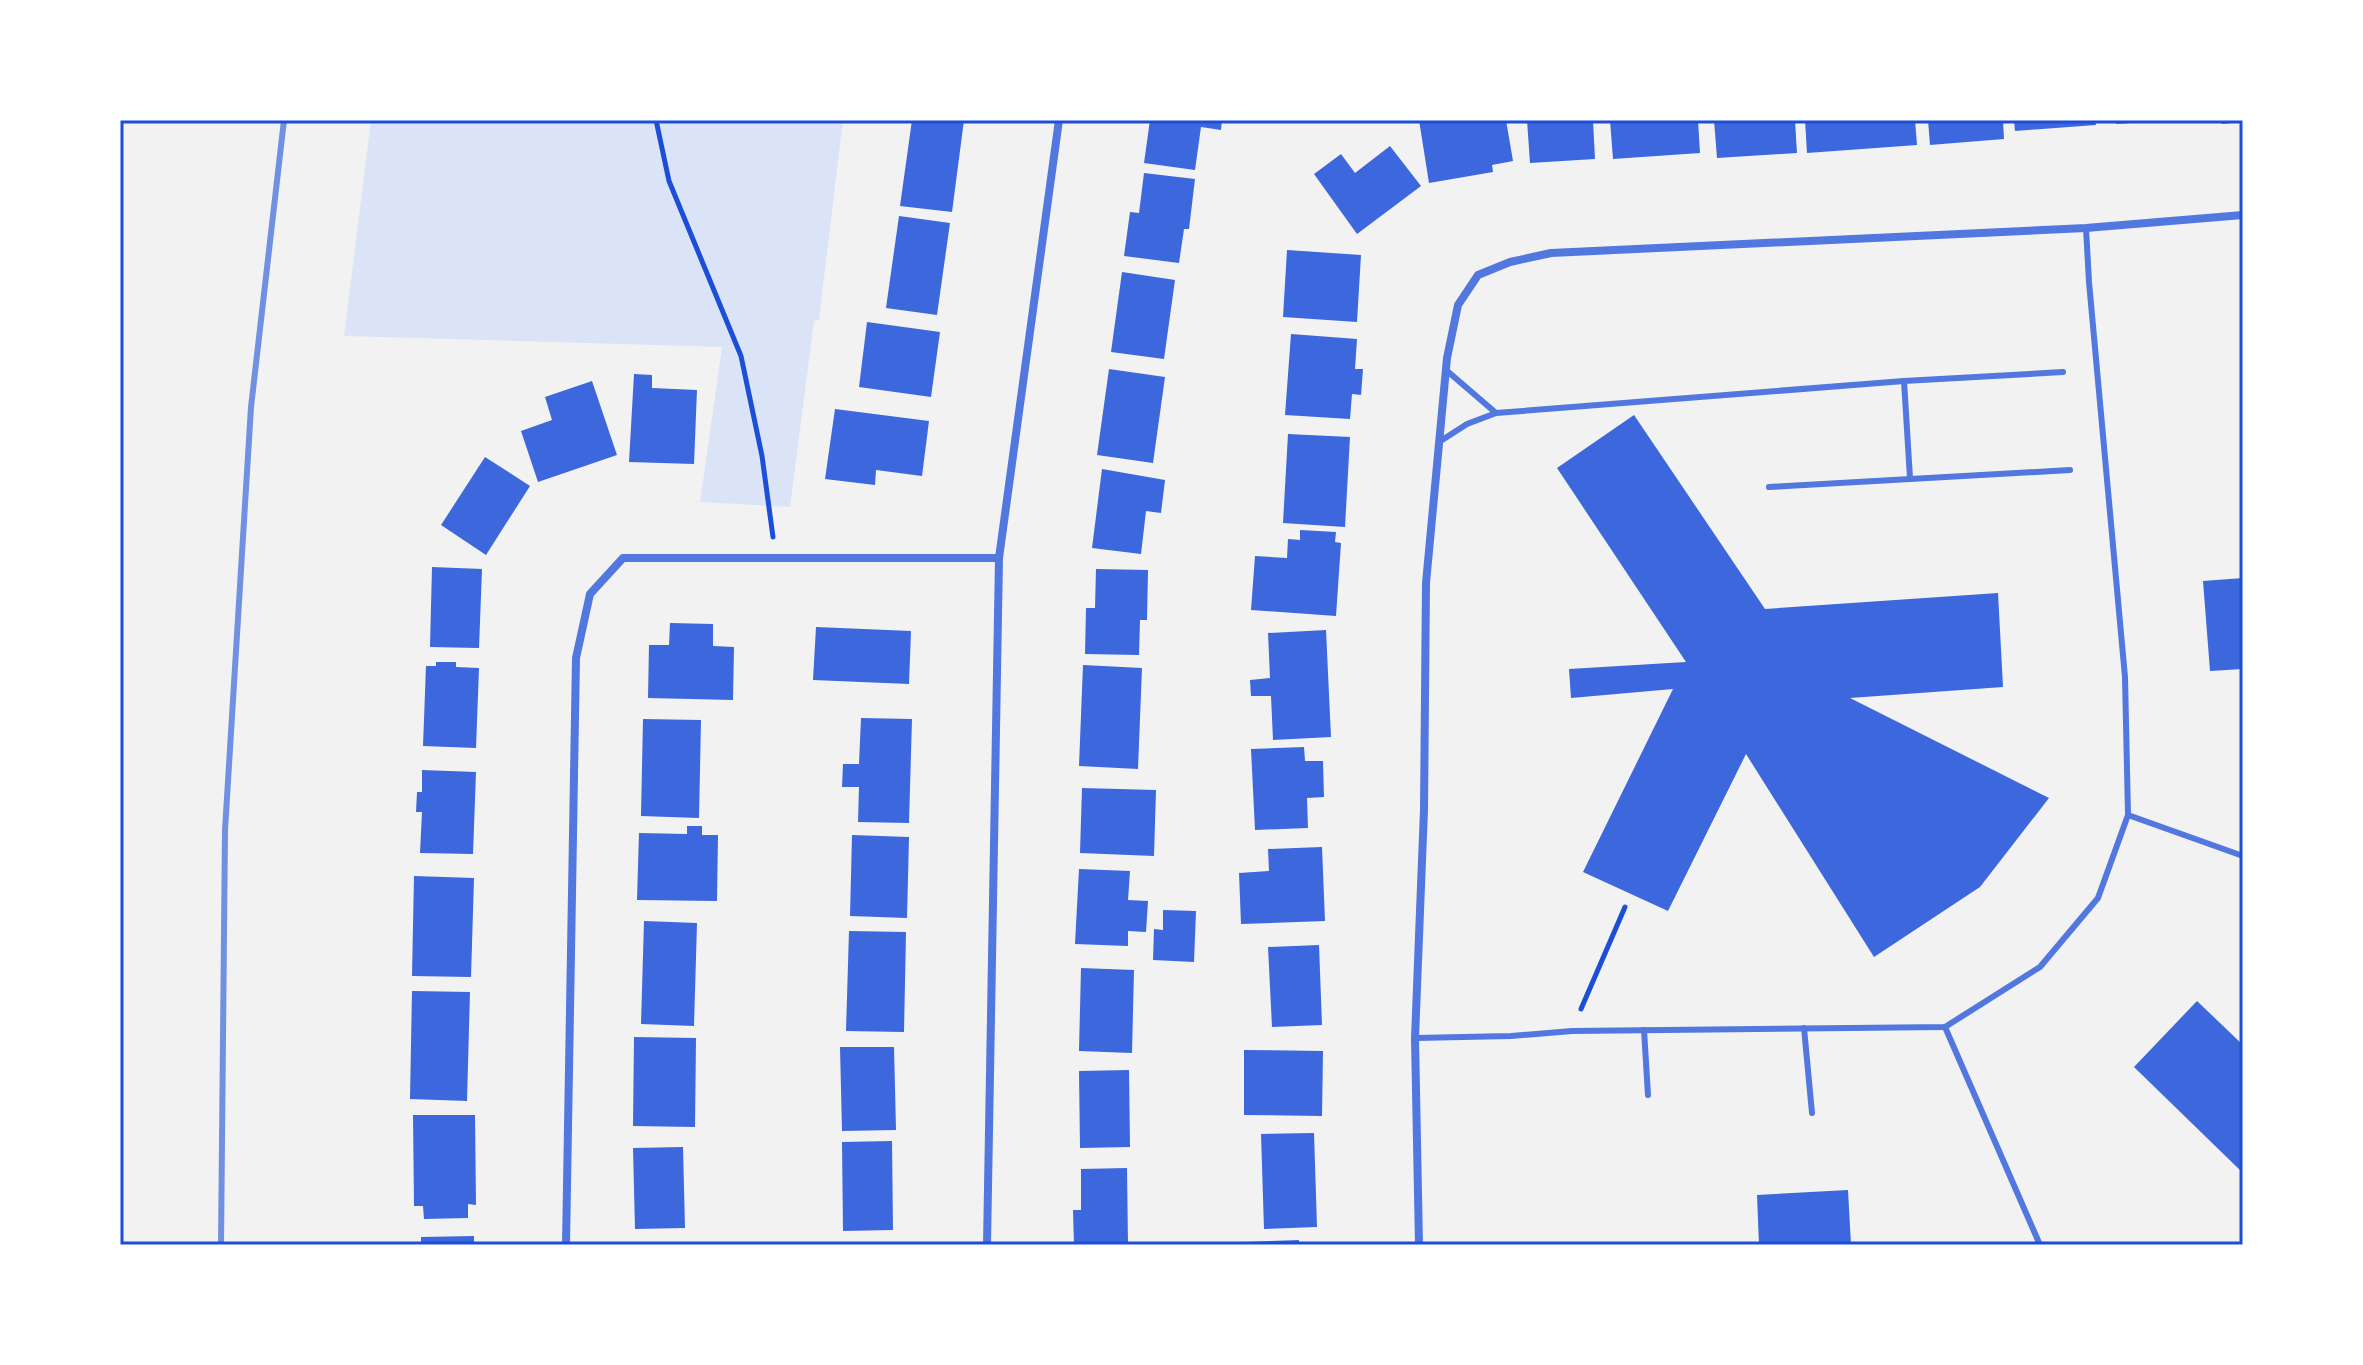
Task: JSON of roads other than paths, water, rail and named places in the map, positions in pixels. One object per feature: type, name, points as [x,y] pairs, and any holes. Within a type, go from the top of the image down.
[{"type":"street","points":[[987,1245],[999,558],[1059,120]]},
{"type":"street","points":[[1419,1245],[1415,1038],[1424,810],[1426,583],[1446,370],[1458,305],[1478,275],[1510,262],[1551,253],[2086,228],[2243,215]]},
{"type":"street","points":[[566,1245],[576,658],[590,594],[623,558],[999,558]]},
{"type":"lane","points":[[1415,1038],[1572,1031],[1945,1027],[2040,967],[2098,898],[2128,815],[2125,677],[2086,228]]},
{"type":"lane","points":[[1446,370],[1496,413]]},
{"type":"lane","points":[[1439,442],[1467,424],[1496,413],[1904,381],[2063,372]]},
{"type":"lane","points":[[1904,381],[1910,478]]},
{"type":"lane","points":[[1769,487],[2070,470]]},
{"type":"lane","points":[[2128,815],[2243,856]]},
{"type":"lane","points":[[1945,1027],[2040,1245]]},
{"type":"lane","points":[[1804,1028],[1812,1113]]},
{"type":"lane","points":[[1644,1030],[1648,1095]]},
{"type":"railway","points":[[221,1245],[225,830],[251,407],[284,120]]}]
